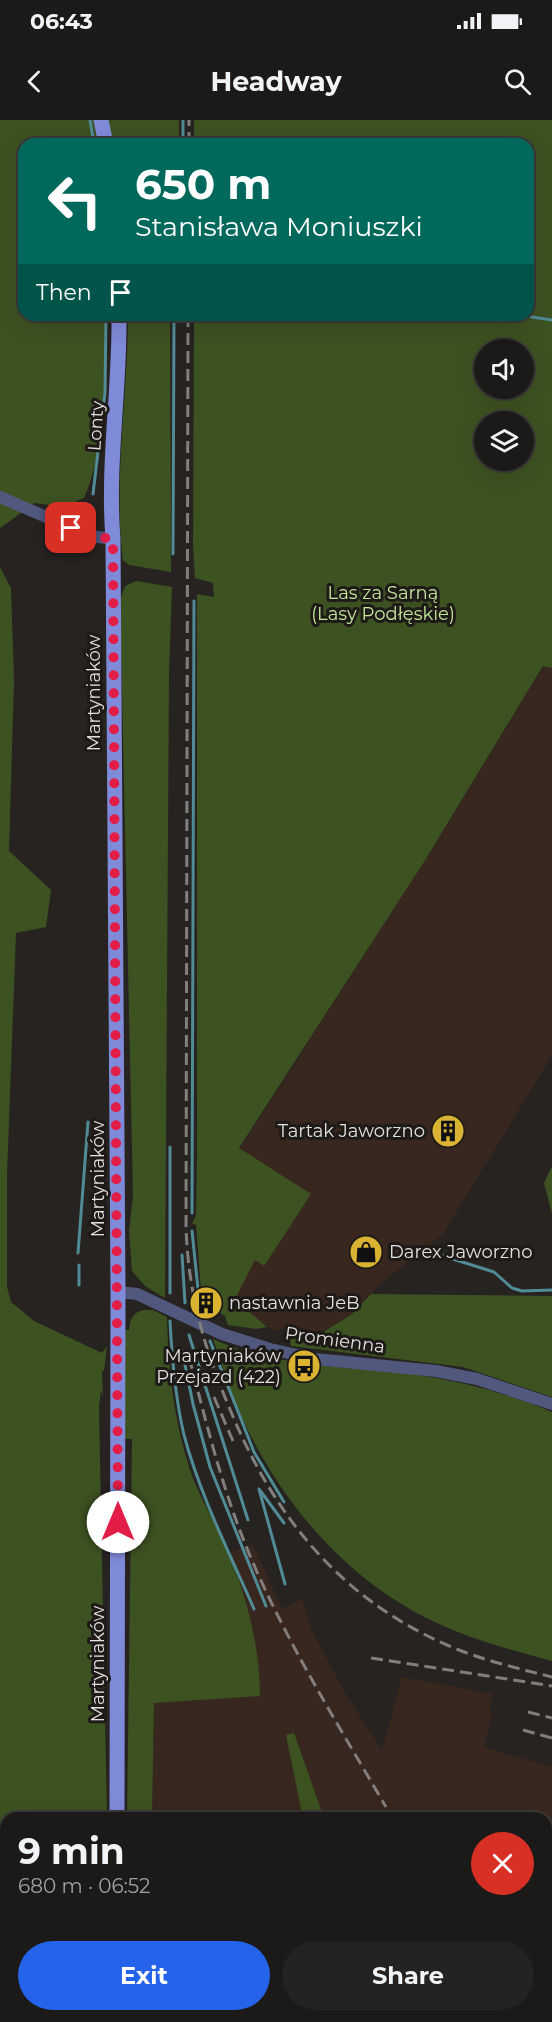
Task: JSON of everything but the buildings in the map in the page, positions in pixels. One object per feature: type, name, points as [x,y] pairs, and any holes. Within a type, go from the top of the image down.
[{"type":"main road","points":[[101,120],[105,138]]},
{"type":"main road","name":"Lonty","points":[[113,539],[110,504],[118,391],[119,321]]},
{"type":"main road","name":"Martyniaków","points":[[113,539],[118,1292],[117,1812]]},
{"type":"street","points":[[0,497],[90,536],[113,539]]},
{"type":"street","name":"Promienna","points":[[118,1292],[137,1294],[222,1334],[270,1349],[315,1359],[456,1375],[516,1390],[552,1404]]},
{"type":"shaded area","points":[[544,666],[552,668],[552,1056],[443,1234],[383,1282],[352,1314],[313,1338],[298,1326],[278,1331],[267,1327],[235,1299],[208,1233],[192,1223],[424,862]]},
{"type":"shaded area","points":[[253,1544],[282,1609],[302,1599],[311,1629],[344,1691],[382,1750],[402,1677],[493,1694],[489,1710],[492,1714],[484,1747],[552,1767],[552,1812],[152,1812],[154,1702],[260,1695],[243,1598],[228,1553]]},
{"type":"green space","points":[[0,120],[179,120],[179,138],[18,138],[18,321],[106,321],[104,408],[97,457],[84,498],[64,507],[35,503],[0,528]]},
{"type":"green space","name":"Las za Sarną (Lasy Podłęskie)","points":[[194,120],[552,120],[552,668],[543,666],[424,862],[239,1148],[311,1194],[264,1266],[255,1260],[235,1299],[267,1327],[256,1329],[228,1325],[225,1316],[217,1311],[212,1287],[201,1289],[196,1225],[192,1223],[196,1216],[197,1155],[197,594],[214,597],[213,583],[195,578],[193,547],[194,321],[534,321],[534,138],[194,138]]},
{"type":"green space","points":[[128,321],[170,321],[171,572],[129,565],[123,560],[120,530],[120,469]]},
{"type":"green space","points":[[0,567],[11,588],[14,680],[9,851],[51,890],[46,927],[16,933],[7,1175],[7,1287],[11,1302],[34,1321],[102,1353],[107,1346],[104,1371],[102,1371],[103,1396],[101,1391],[99,1407],[107,1812],[0,1812]]},
{"type":"green space","points":[[136,581],[172,587],[169,674],[165,1298],[145,1286],[132,1271],[129,1231],[133,1196],[120,600],[125,586]]},
{"type":"green space","points":[[552,1166],[552,1214],[544,1183]]},
{"type":"green space","points":[[371,1294],[552,1296],[552,1397],[463,1367],[291,1346],[289,1336],[299,1328],[314,1338],[352,1314]]},
{"type":"green space","points":[[153,1310],[167,1317],[170,1375],[184,1451],[194,1481],[229,1553],[241,1588],[255,1641],[260,1696],[154,1703],[152,1812],[127,1812],[132,1439],[124,1439],[125,1330],[129,1330],[131,1319],[140,1311]]},
{"type":"green space","points":[[213,1339],[238,1349],[290,1361],[424,1376],[457,1382],[521,1400],[552,1412],[552,1661],[507,1649],[435,1622],[403,1605],[373,1585],[345,1562],[297,1509],[257,1448],[237,1407]]},
{"type":"green space","points":[[294,1733],[322,1812],[302,1812],[286,1735]]},
{"type":"waterway","points":[[90,120],[93,138]]},
{"type":"waterway","points":[[183,120],[183,138]]},
{"type":"waterway","points":[[534,317],[552,320]]},
{"type":"waterway","points":[[93,494],[105,393],[106,321]]},
{"type":"waterway","points":[[173,554],[174,321]]},
{"type":"waterway","points":[[192,1213],[194,601]]},
{"type":"waterway","points":[[78,1253],[88,1122]]},
{"type":"waterway","points":[[170,1147],[170,1293]]},
{"type":"waterway","points":[[192,1231],[198,1289]]},
{"type":"waterway","points":[[182,1255],[185,1303]]},
{"type":"waterway","points":[[440,1255],[494,1272],[512,1288],[522,1291],[552,1290]]},
{"type":"waterway","points":[[79,1265],[79,1285]]},
{"type":"waterway","points":[[170,1321],[174,1378],[184,1435],[207,1501],[254,1609]]},
{"type":"waterway","points":[[189,1335],[248,1520]]},
{"type":"waterway","points":[[210,1341],[254,1452],[284,1502]]},
{"type":"waterway","points":[[182,1350],[193,1404],[210,1467],[266,1606]]},
{"type":"waterway","points":[[284,1523],[259,1489],[285,1584]]},
{"type":"railway","points":[[189,120],[189,138]]},
{"type":"railway","points":[[188,321],[186,1227],[190,1274],[199,1319],[212,1363],[229,1407],[266,1483],[314,1549],[342,1578],[408,1626],[447,1645],[512,1667],[552,1677]]},
{"type":"railway","points":[[189,1357],[224,1484],[241,1533],[265,1590],[332,1716],[386,1807]]},
{"type":"railway","points":[[214,1397],[233,1441]]},
{"type":"railway","points":[[371,1658],[552,1686]]},
{"type":"railway","points":[[528,1712],[552,1718]]},
{"type":"railway","points":[[523,1730],[552,1738]]},
{"type":"place","name":"Tartak Jaworzno","points":[[448,1131]]},
{"type":"place","name":"Darex Jaworzno","points":[[366,1252]]},
{"type":"place","name":"nastawnia JeB","points":[[206,1303]]},
{"type":"place","name":"Martyniaków Przejazd (422)","points":[[304,1366]]},
{"type":"route","points":[[71,528],[90,536],[113,539],[118,1522]]}]
